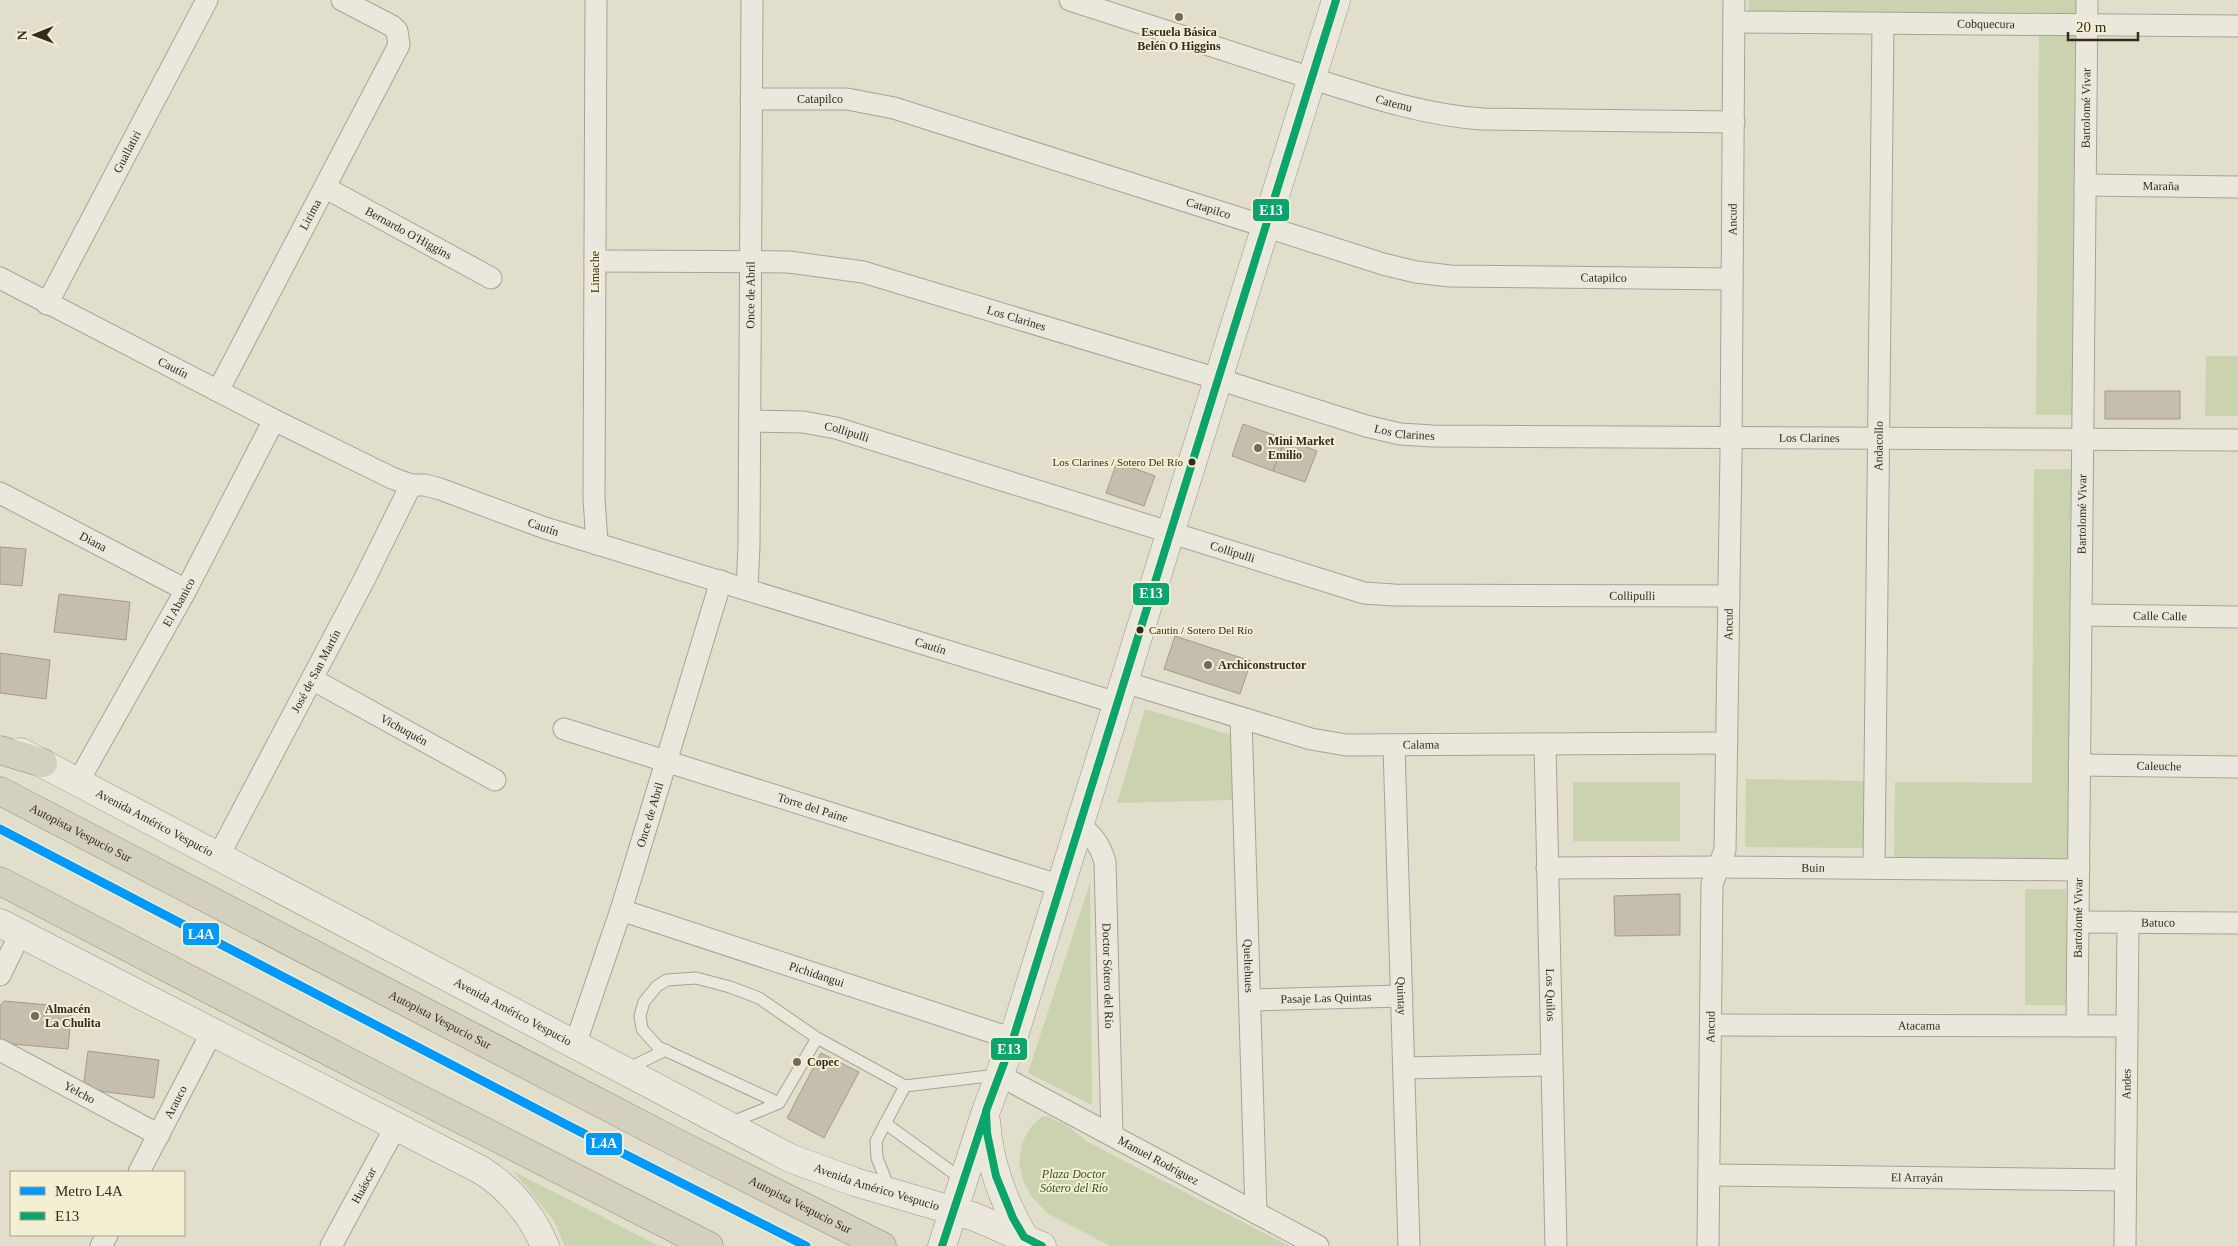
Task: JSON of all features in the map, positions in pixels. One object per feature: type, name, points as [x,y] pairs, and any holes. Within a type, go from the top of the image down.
[{"type":"highway","points":[[0,750],[43,764]]},
{"type":"highway","name":"Autopista Vespucio Sur","points":[[0,791],[675,1142],[882,1246]]},
{"type":"highway","points":[[0,881],[397,1088],[709,1246]]},
{"type":"main road","points":[[942,1245],[986,1111],[1013,1039],[1336,0]]},
{"type":"main road","name":"Avenida Américo Vespucio","points":[[0,740],[790,1158],[855,1182],[953,1210],[1033,1242]]},
{"type":"main road","points":[[10,929],[481,1170],[517,1198],[529,1214],[545,1246]]},
{"type":"main road","points":[[986,1111],[990,1155],[1003,1197],[1033,1242]]},
{"type":"street","name":"Guallatiri","points":[[47,304],[207,0]]},
{"type":"street","name":"Limache","points":[[596,0],[594,498],[597,544]]},
{"type":"street","name":"Once de Abril","points":[[747,589],[749,546],[752,0]]},
{"type":"street","name":"Catemu","points":[[1070,0],[1416,110],[1463,118],[1734,122]]},
{"type":"street","name":"Ancud","points":[[1708,1246],[1712,884],[1725,850],[1731,436],[1734,0]]},
{"type":"street","name":"Bartolomé Vivar","points":[[2077,1026],[2087,0]]},
{"type":"street","name":"Lirima","points":[[218,391],[397,52],[399,38],[397,31],[392,26],[347,1]]},
{"type":"street","name":"Cobquecura","points":[[1734,22],[2238,26]]},
{"type":"street","name":"Andacollo","points":[[1874,868],[1882,24]]},
{"type":"street","name":"Catapilco","points":[[751,98],[847,100],[894,108],[1383,264],[1433,274],[1732,279]]},
{"type":"street","name":"Maraña","points":[[2085,185],[2238,187]]},
{"type":"street","name":"Bernardo O'Higgins","points":[[326,188],[492,278]]},
{"type":"street","name":"Los Clarines","points":[[595,261],[789,262],[863,272],[1218,379],[1366,426],[1400,434],[1433,436],[2238,440]]},
{"type":"street","name":"Cautín","points":[[0,278],[274,420],[392,478],[411,485],[425,485],[440,489],[545,528],[747,589],[1121,692]]},
{"type":"street","name":"El Abanico","points":[[78,782],[186,590],[274,420]]},
{"type":"street","name":"Collipulli","points":[[750,421],[803,422],[836,428],[1350,590],[1378,595],[1729,596]]},
{"type":"street","name":"José de San Martín","points":[[218,857],[411,485]]},
{"type":"street","name":"Diana","points":[[0,493],[186,590]]},
{"type":"street","name":"Once de Abril","points":[[575,1045],[621,910],[721,581]]},
{"type":"street","name":"Calle Calle","points":[[2081,615],[2238,617]]},
{"type":"street","name":"Vichuquén","points":[[312,679],[495,780]]},
{"type":"street","name":"Calama","points":[[1121,692],[1241,718],[1330,744],[1394,746],[1727,742]]},
{"type":"street","name":"Queltehues","points":[[1241,718],[1256,1213]]},
{"type":"street","name":"Torre del Paine","points":[[564,729],[1061,886]]},
{"type":"street","name":"Los Quilos","points":[[1545,744],[1556,1246]]},
{"type":"street","name":"Quintay","points":[[1394,746],[1409,1246]]},
{"type":"street","name":"Caleuche","points":[[2080,765],[2238,767]]},
{"type":"street","name":"Doctor Sótero del Río","points":[[1079,825],[1091,833],[1097,841],[1105,862],[1112,1135]]},
{"type":"street","name":"Buin","points":[[1547,868],[1719,867],[2079,870]]},
{"type":"street","name":"Pichidangui","points":[[621,910],[1013,1039]]},
{"type":"street","name":"Batuco","points":[[2078,922],[2238,923]]},
{"type":"street","name":"Andes","points":[[2125,1246],[2128,922]]},
{"type":"street","points":[[0,974],[10,929]]},
{"type":"street","name":"Pasaje Las Quintas","points":[[1251,1000],[1402,996]]},
{"type":"street","name":"Atacama","points":[[1711,1025],[2127,1026]]},
{"type":"street","name":"Arauco","points":[[140,1171],[212,1032]]},
{"type":"street","name":"Yelcho","points":[[0,1050],[159,1135]]},
{"type":"street","points":[[1404,1068],[1551,1065]]},
{"type":"street","name":"Manuel Rodríguez","points":[[999,1075],[1318,1246]]},
{"type":"street","name":"Huáscar","points":[[331,1246],[396,1126]]},
{"type":"street","name":"El Arrayán","points":[[1709,1174],[2125,1180]]},
{"type":"lane","points":[[779,1103],[658,1047],[645,1034],[641,1024],[641,1009],[646,998],[657,986],[667,980],[678,978],[696,978],[747,992],[770,1005],[817,1038],[905,1086],[999,1075]]},
{"type":"lane","points":[[726,1124],[779,1103],[817,1038]]},
{"type":"lane","points":[[624,1070],[666,1050]]},
{"type":"lane","points":[[892,1193],[877,1158],[876,1141],[905,1086]]},
{"type":"lane","points":[[885,1123],[963,1180]]},
{"type":"green space","points":[[1749,0],[2082,0],[2082,24],[1748,19]]},
{"type":"green space","points":[[2039,31],[2075,31],[2072,415],[2036,415]]},
{"type":"green space","points":[[2206,356],[2238,356],[2238,416],[2205,416]]},
{"type":"green space","points":[[2034,469],[2071,469],[2068,860],[1894,859],[1895,782],[2032,783]]},
{"type":"green space","points":[[1145,709],[1231,735],[1233,800],[1117,803]]},
{"type":"green space","points":[[1746,779],[1865,781],[1864,848],[1745,847]]},
{"type":"green space","points":[[1573,782],[1680,782],[1680,841],[1573,841]]},
{"type":"green space","points":[[1090,883],[1092,1105],[1028,1073]]},
{"type":"green space","points":[[2025,889],[2066,889],[2066,1005],[2025,1005]]},
{"type":"green space","name":"Plaza Doctor Sótero del Río","points":[[1047,1116],[1066,1125],[1088,1142],[1289,1246],[1110,1246],[1047,1213],[1032,1197],[1023,1180],[1019,1163],[1022,1143],[1030,1128],[1041,1117]]},
{"type":"green space","points":[[513,1171],[659,1246],[565,1246],[553,1219]]},
{"type":"building","points":[[2105,391],[2180,391],[2180,419],[2105,419]]},
{"type":"building","name":"Mini Market Emilio","points":[[1243,424],[1285,439],[1273,471],[1232,456]]},
{"type":"building","points":[[1285,439],[1317,451],[1305,482],[1273,471]]},
{"type":"building","points":[[1117,462],[1155,476],[1144,506],[1106,493]]},
{"type":"building","points":[[0,547],[26,549],[22,586],[0,584]]},
{"type":"building","points":[[59,594],[130,602],[126,640],[54,632]]},
{"type":"building","name":"Archiconstructor","points":[[1175,636],[1251,661],[1240,694],[1164,669]]},
{"type":"building","points":[[0,653],[50,660],[46,699],[0,693]]},
{"type":"building","points":[[1680,894],[1680,935],[1615,936],[1614,896]]},
{"type":"building","points":[[4,1001],[72,1007],[68,1049],[0,1043],[0,1006]]},
{"type":"building","points":[[88,1051],[159,1060],[154,1098],[83,1089]]},
{"type":"building","points":[[821,1053],[859,1072],[824,1138],[787,1118]]},
{"type":"metro line","name":"L4A","points":[[0,829],[567,1125],[806,1246]]},
{"type":"transit line","name":"E13","points":[[1042,1246],[1024,1237],[1013,1218],[996,1176],[987,1133],[986,1111],[1013,1039],[1336,0]]},
{"type":"transit line","name":"E13","points":[[942,1246],[985,1115]]},
{"type":"place","name":"Escuela Básica Belén O Higgins","points":[[1179,17]]},
{"type":"place","name":"Mini Market Emilio","points":[[1258,448]]},
{"type":"place","name":"Los Clarines / Sotero Del Río","points":[[1192,462]]},
{"type":"place","name":"Cautin / Sotero Del Río","points":[[1140,630]]},
{"type":"place","name":"Archiconstructor","points":[[1208,665]]},
{"type":"place","name":"Almacén La Chulita","points":[[35,1016]]},
{"type":"place","name":"Copec","points":[[797,1062]]}]
